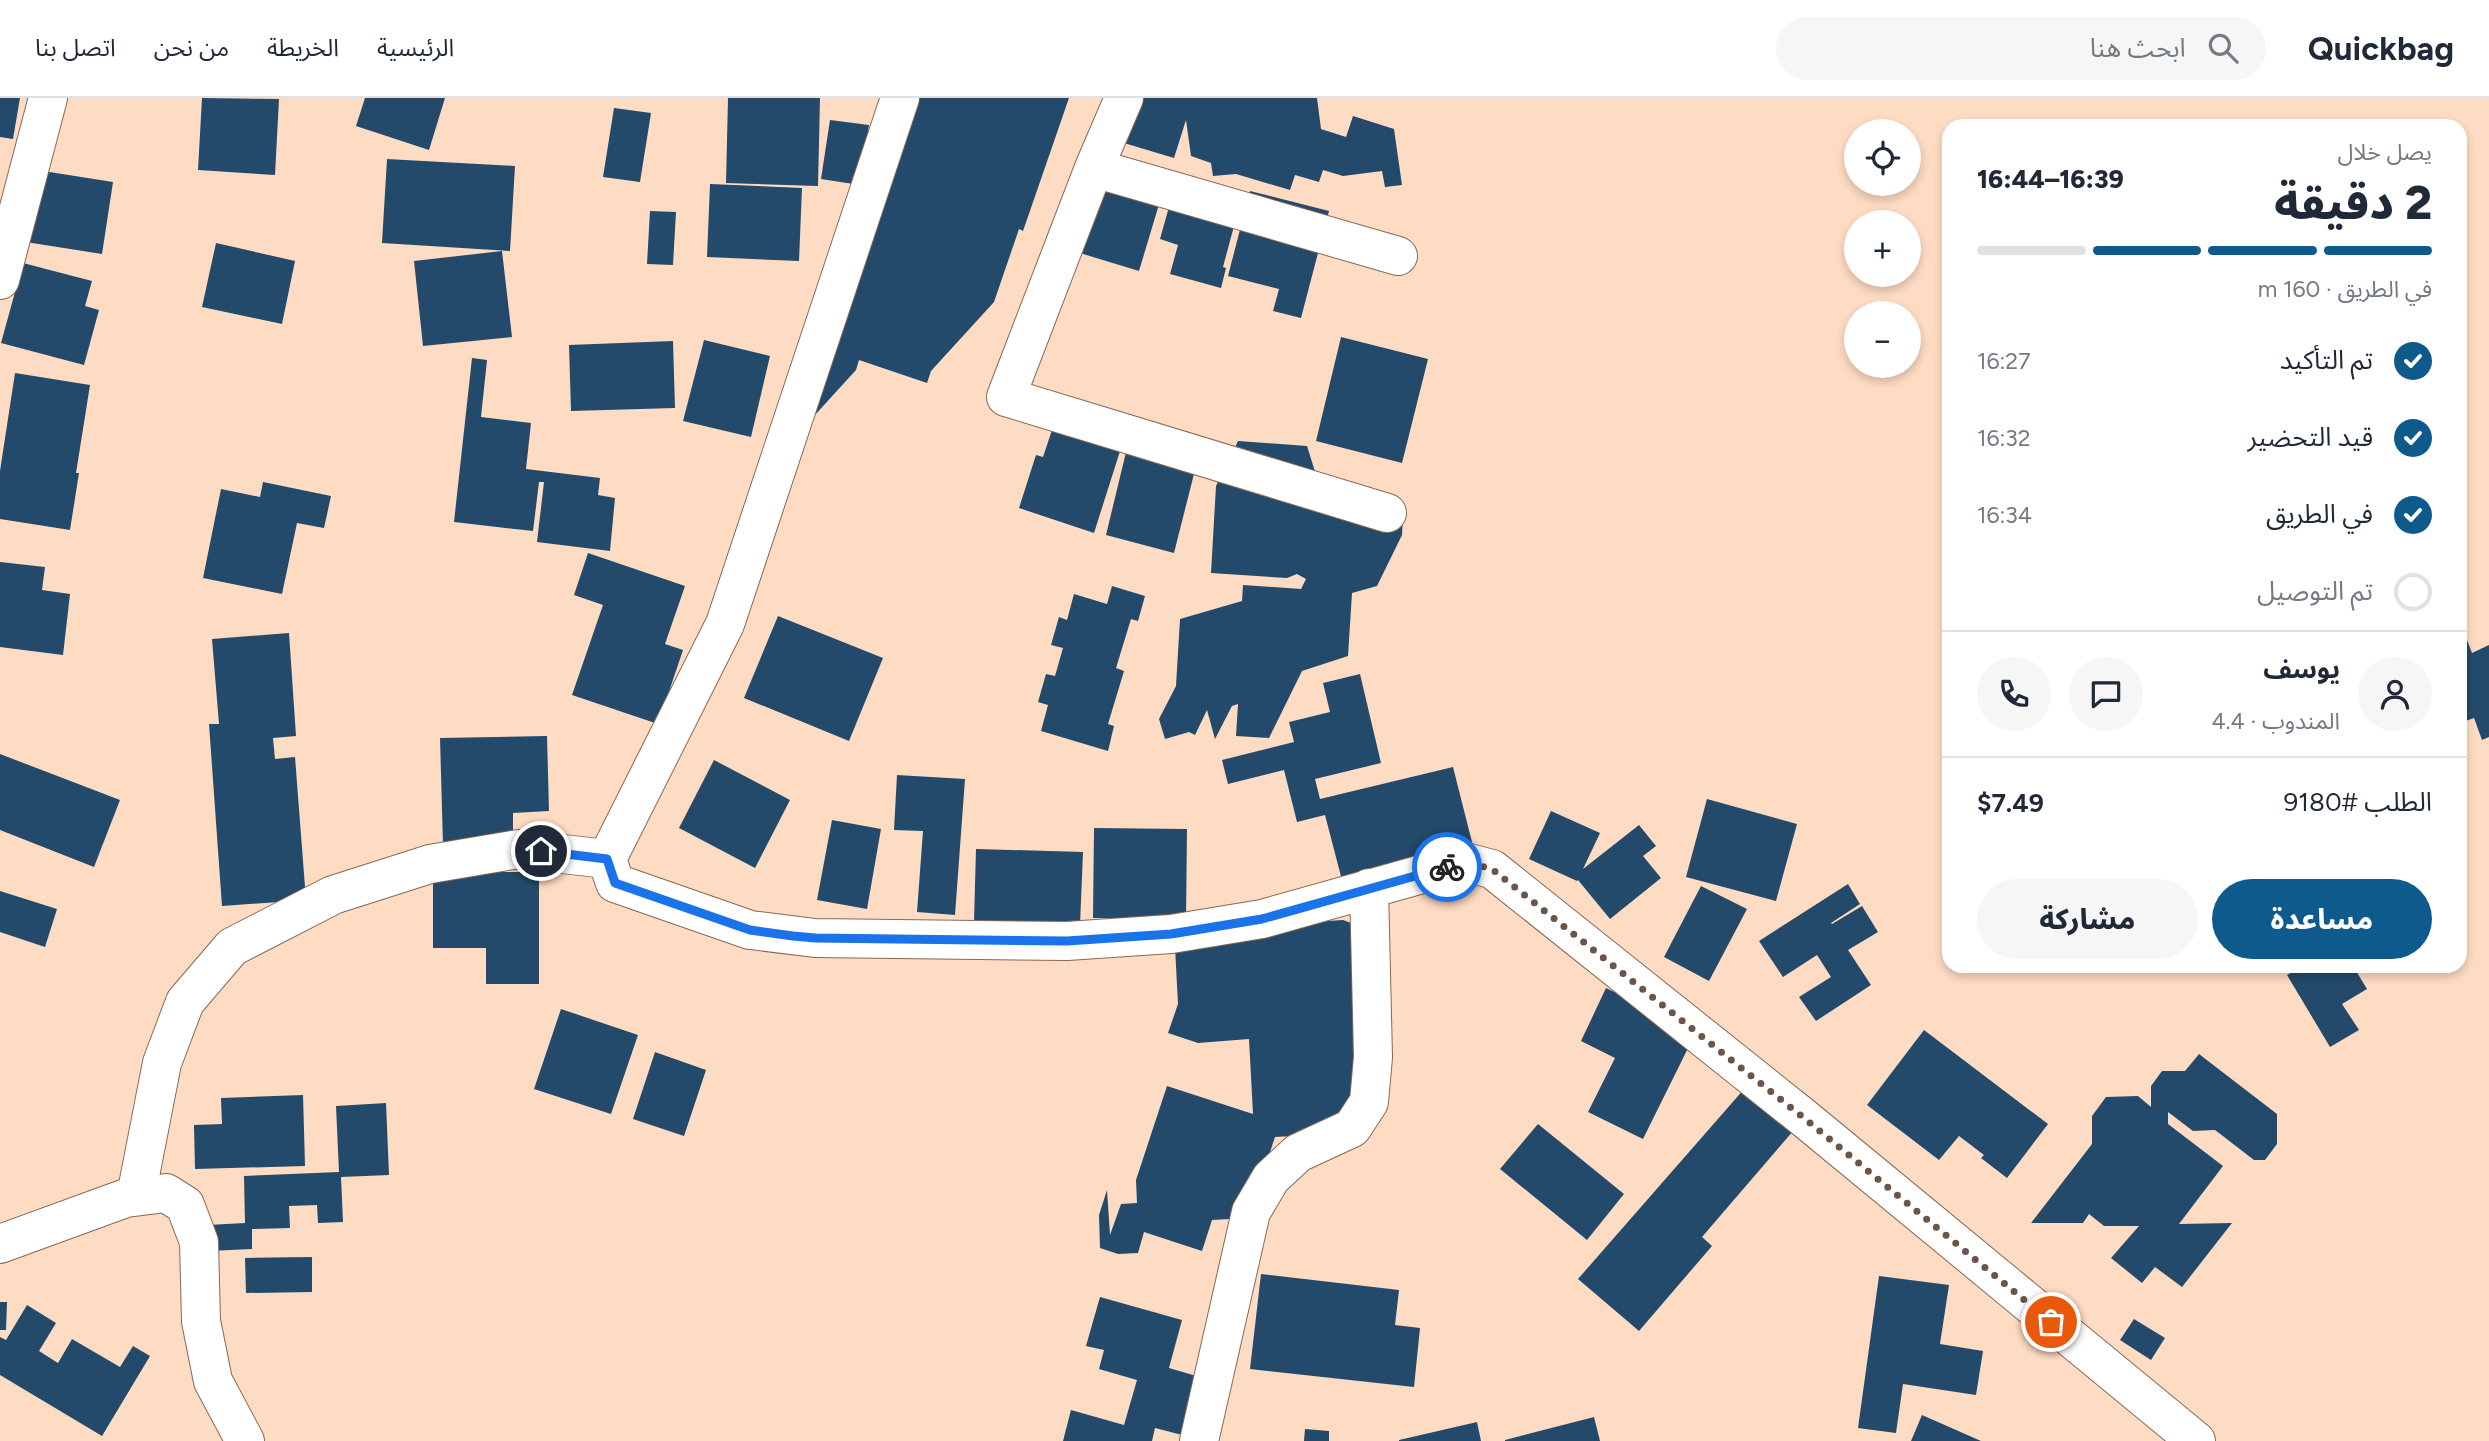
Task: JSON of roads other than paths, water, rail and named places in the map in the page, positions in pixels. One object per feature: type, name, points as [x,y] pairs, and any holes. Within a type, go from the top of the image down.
[{"type":"street","points":[[0,279],[48,98]]},
{"type":"street","points":[[900,98],[725,624],[607,859],[615,883],[750,930],[815,938],[1067,941],[1171,934],[1262,919],[1465,862],[1492,869],[1804,1118],[2196,1441]]},
{"type":"street","points":[[1124,98],[1094,168],[1006,397],[1387,513]]},
{"type":"street","points":[[1094,168],[1398,256]]},
{"type":"street","points":[[136,1196],[162,1063],[180,1014],[185,1002],[232,947],[333,895],[430,864],[519,849],[607,859]]},
{"type":"street","points":[[1199,1441],[1251,1212],[1272,1178],[1298,1153],[1352,1128],[1369,1102],[1373,1057],[1369,888]]},
{"type":"street","points":[[0,1244],[126,1198],[166,1193],[185,1205],[199,1242],[201,1321],[213,1381],[245,1441]]}]
